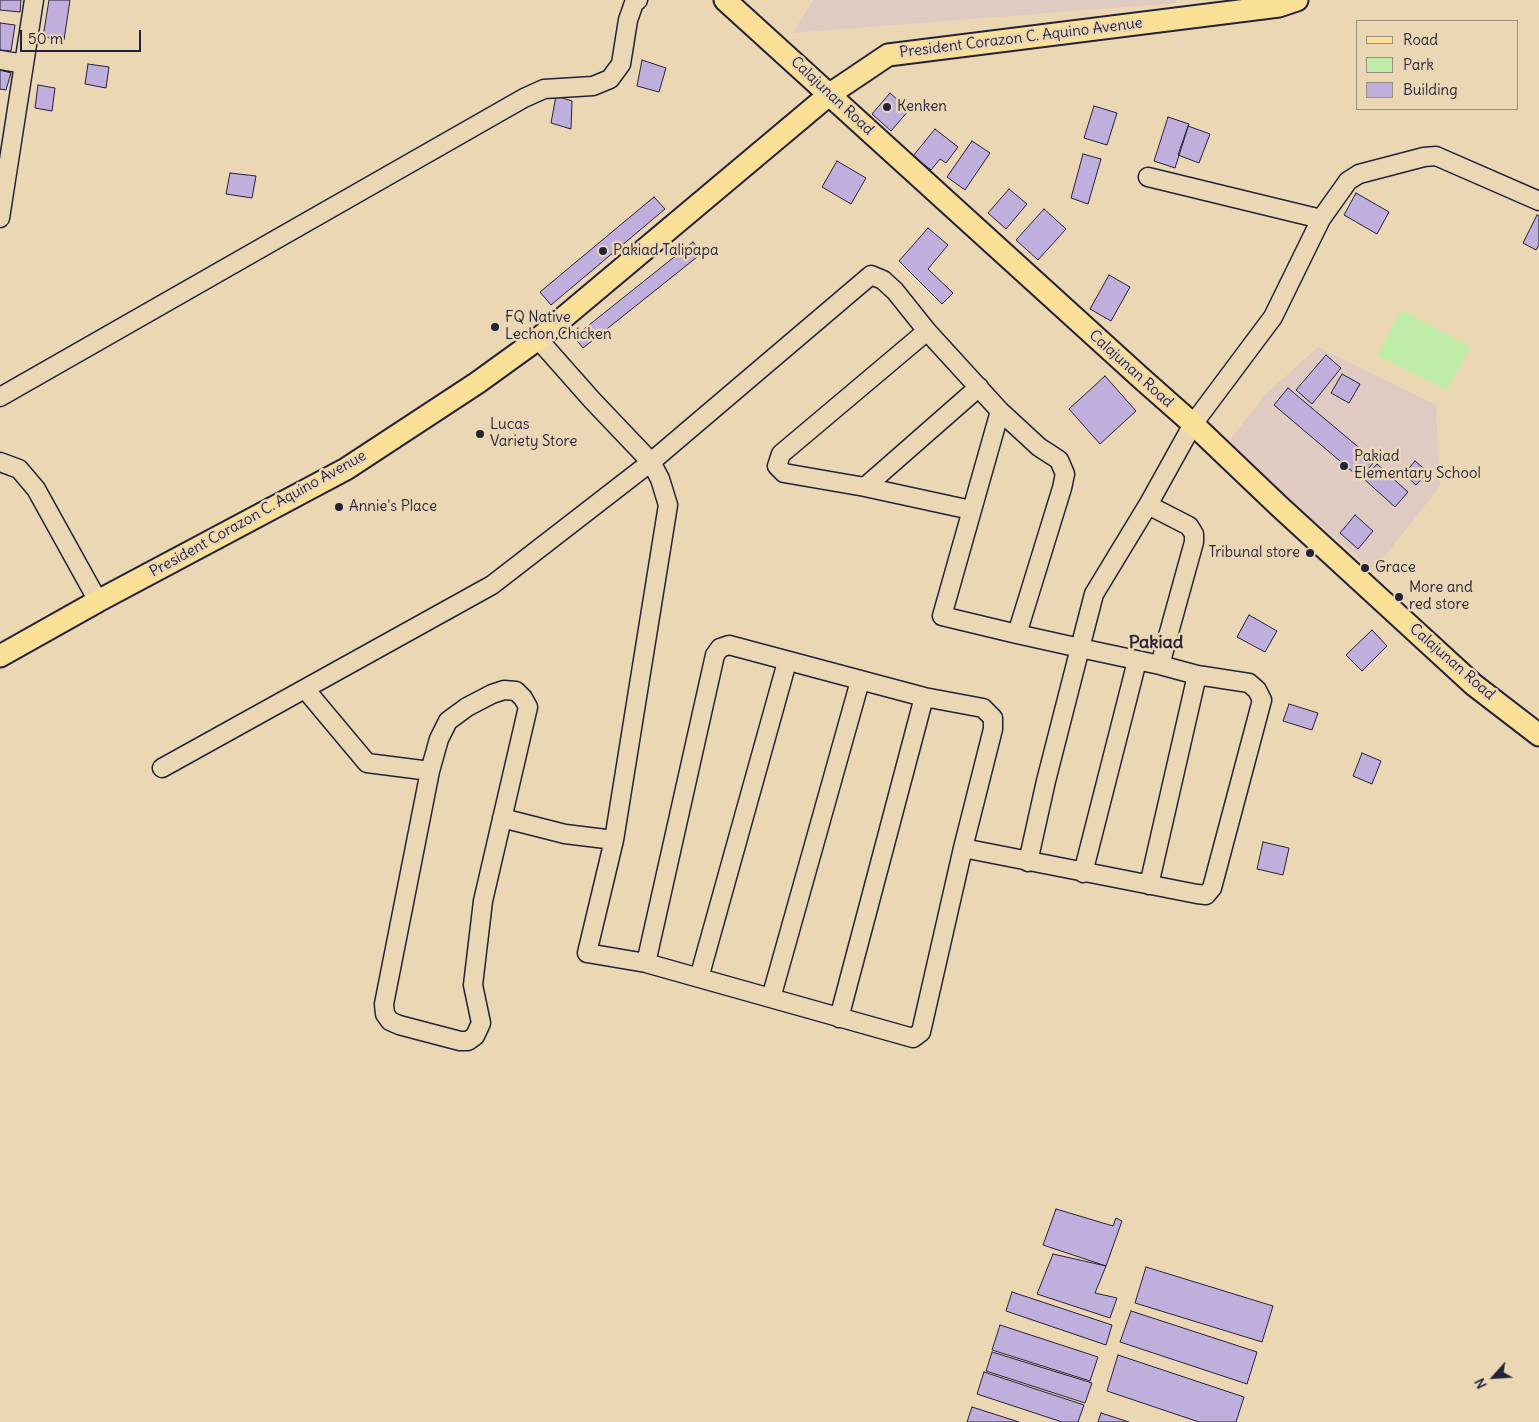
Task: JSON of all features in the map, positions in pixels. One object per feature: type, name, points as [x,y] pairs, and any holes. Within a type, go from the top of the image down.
[{"type":"main road","name":"Calajunan Road","points":[[725,0],[1193,424],[1279,506],[1474,685],[1539,735]]},
{"type":"main road","name":"President Corazon C. Aquino Avenue","points":[[0,656],[98,601],[346,469],[477,383],[538,339],[830,94],[888,55],[1279,6],[1298,0]]},
{"type":"street","points":[[0,218],[7,123],[24,64],[34,0]]},
{"type":"street","points":[[0,396],[524,98],[544,89],[593,86],[610,80],[621,64],[628,20],[634,4],[638,0]]},
{"type":"street","points":[[0,60],[24,64]]},
{"type":"street","points":[[1028,862],[1046,782],[1094,594],[1148,505],[1193,424],[1273,317],[1321,219],[1348,181],[1359,174],[1424,156],[1436,156],[1539,200]]},
{"type":"street","points":[[1148,177],[1321,219]]},
{"type":"street","points":[[162,768],[492,585],[651,462],[871,275],[883,280],[895,291],[927,331],[1000,411],[1039,447],[1059,460],[1065,474],[1018,634]]},
{"type":"street","points":[[927,331],[781,454],[778,466],[784,473],[865,487],[971,510]]},
{"type":"street","points":[[538,339],[592,400],[651,462],[660,480],[668,505],[614,840],[587,953],[646,963],[913,1038],[921,1032],[962,848],[993,729],[993,718],[983,708],[924,697],[728,645],[720,648],[715,655],[646,963]]},
{"type":"street","points":[[865,487],[979,387]]},
{"type":"street","points":[[962,848],[1083,873],[1206,895],[1212,888],[1262,700],[1257,690],[1249,683],[1197,674],[942,616],[1000,411]]},
{"type":"street","points":[[0,462],[19,469],[36,489],[98,601]]},
{"type":"street","points":[[1148,505],[1189,526],[1194,534],[1194,542],[1160,665]]},
{"type":"street","points":[[1083,873],[1138,661]]},
{"type":"street","points":[[699,978],[787,662]]},
{"type":"street","points":[[1149,885],[1197,674]]},
{"type":"street","points":[[771,998],[860,681]]},
{"type":"street","points":[[304,689],[367,763],[430,771]]},
{"type":"street","points":[[504,690],[516,691],[523,698],[528,708],[502,818],[483,901],[476,957],[473,986],[481,1022],[475,1036],[468,1041],[460,1041],[390,1021],[385,1014],[384,1004],[430,771],[439,740],[448,721],[467,707],[504,690]]},
{"type":"street","points":[[839,1018],[924,697]]},
{"type":"street","points":[[502,818],[565,834],[614,840]]},
{"type":"shaded area","points":[[813,0],[1177,0],[1176,3],[793,33]]},
{"type":"shaded area","name":"Pakiad Elementary School","points":[[1318,347],[1436,405],[1440,486],[1374,570],[1224,447],[1266,394]]},
{"type":"green space","points":[[1401,310],[1471,347],[1447,390],[1377,356]]},
{"type":"building","points":[[0,0],[21,0],[20,12],[0,10]]},
{"type":"building","points":[[49,0],[70,0],[64,40],[43,37]]},
{"type":"building","points":[[0,23],[15,25],[11,51],[0,50]]},
{"type":"building","points":[[642,60],[666,68],[659,92],[637,86]]},
{"type":"building","points":[[88,64],[109,67],[106,88],[85,84]]},
{"type":"building","points":[[0,70],[11,73],[6,90],[0,89]]},
{"type":"building","points":[[38,85],[55,88],[52,111],[35,108]]},
{"type":"building","points":[[890,93],[909,110],[891,131],[872,114]]},
{"type":"building","points":[[556,96],[572,101],[571,129],[551,123]]},
{"type":"building","points":[[1094,106],[1117,113],[1107,145],[1084,138]]},
{"type":"building","points":[[1168,117],[1189,124],[1175,168],[1154,161]]},
{"type":"building","points":[[1188,126],[1210,134],[1199,163],[1178,155]]},
{"type":"building","points":[[935,129],[958,147],[946,163],[940,159],[931,170],[913,156]]},
{"type":"building","points":[[972,141],[990,153],[965,190],[947,177]]},
{"type":"building","points":[[1083,154],[1101,159],[1088,204],[1071,198]]},
{"type":"building","points":[[837,161],[866,178],[851,204],[822,187]]},
{"type":"building","points":[[230,173],[256,176],[252,198],[226,194]]},
{"type":"building","points":[[1009,189],[1027,204],[1006,229],[988,213]]},
{"type":"building","points":[[1356,193],[1389,212],[1377,234],[1344,215]]},
{"type":"building","name":"Pakiad Talipapa","points":[[654,197],[665,209],[551,305],[540,292]]},
{"type":"building","points":[[1044,209],[1066,229],[1038,260],[1016,240]]},
{"type":"building","points":[[1537,215],[1539,216],[1539,245],[1536,250],[1523,243]]},
{"type":"building","points":[[928,228],[948,245],[928,269],[953,293],[942,304],[899,261]]},
{"type":"building","name":"Pakiad Talipapa","points":[[693,242],[702,253],[583,348],[574,337]]},
{"type":"building","points":[[1109,275],[1130,287],[1111,321],[1090,309]]},
{"type":"building","points":[[1326,355],[1341,368],[1312,404],[1296,390]]},
{"type":"building","points":[[1342,374],[1360,384],[1349,403],[1331,393]]},
{"type":"building","points":[[1105,376],[1136,411],[1100,444],[1069,409]]},
{"type":"building","points":[[1288,388],[1375,461],[1360,478],[1274,405]]},
{"type":"building","points":[[1415,461],[1428,472],[1416,485],[1404,474]]},
{"type":"building","points":[[1377,464],[1408,492],[1395,507],[1364,479]]},
{"type":"building","points":[[1355,515],[1373,531],[1358,549],[1340,533]]},
{"type":"building","points":[[1249,615],[1277,631],[1265,652],[1237,637]]},
{"type":"building","points":[[1372,630],[1387,646],[1362,671],[1346,655]]},
{"type":"building","points":[[1289,704],[1318,713],[1312,730],[1283,721]]},
{"type":"building","points":[[1362,753],[1381,761],[1372,784],[1353,776]]},
{"type":"building","points":[[1263,842],[1289,848],[1283,875],[1257,869]]},
{"type":"building","points":[[1056,1209],[1113,1226],[1116,1218],[1122,1221],[1106,1266],[1043,1245]]},
{"type":"building","points":[[1053,1254],[1106,1266],[1095,1293],[1117,1298],[1110,1318],[1037,1294]]},
{"type":"building","points":[[1146,1267],[1273,1306],[1262,1342],[1135,1303]]},
{"type":"building","points":[[1012,1292],[1112,1325],[1106,1345],[1006,1311]]},
{"type":"building","points":[[1131,1311],[1257,1352],[1247,1384],[1120,1342]]},
{"type":"building","points":[[1000,1325],[1098,1357],[1090,1381],[992,1350]]},
{"type":"building","points":[[992,1352],[1092,1383],[1085,1403],[986,1371]]},
{"type":"building","points":[[1118,1355],[1244,1397],[1236,1422],[1199,1422],[1107,1391]]},
{"type":"building","points":[[984,1372],[1084,1405],[1078,1422],[1062,1422],[977,1394]]},
{"type":"building","points":[[972,1407],[1019,1422],[967,1422]]},
{"type":"building","points":[[1101,1413],[1129,1422],[1098,1422]]},
{"type":"place","name":"Kenken","points":[[887,107]]},
{"type":"place","name":"Pakiad Talipapa","points":[[603,251]]},
{"type":"place","name":"FQ Native Lechon Chicken","points":[[495,327]]},
{"type":"place","name":"Lucas Variety Store","points":[[480,434]]},
{"type":"place","name":"Pakiad Elementary School","points":[[1344,466]]},
{"type":"place","name":"Annie's Place","points":[[339,507]]},
{"type":"place","name":"Tribunal store","points":[[1310,553]]},
{"type":"place","name":"Grace","points":[[1365,568]]},
{"type":"place","name":"More and red store","points":[[1399,597]]},
{"type":"district","name":"Pakiad","points":[[1156,643]]}]
